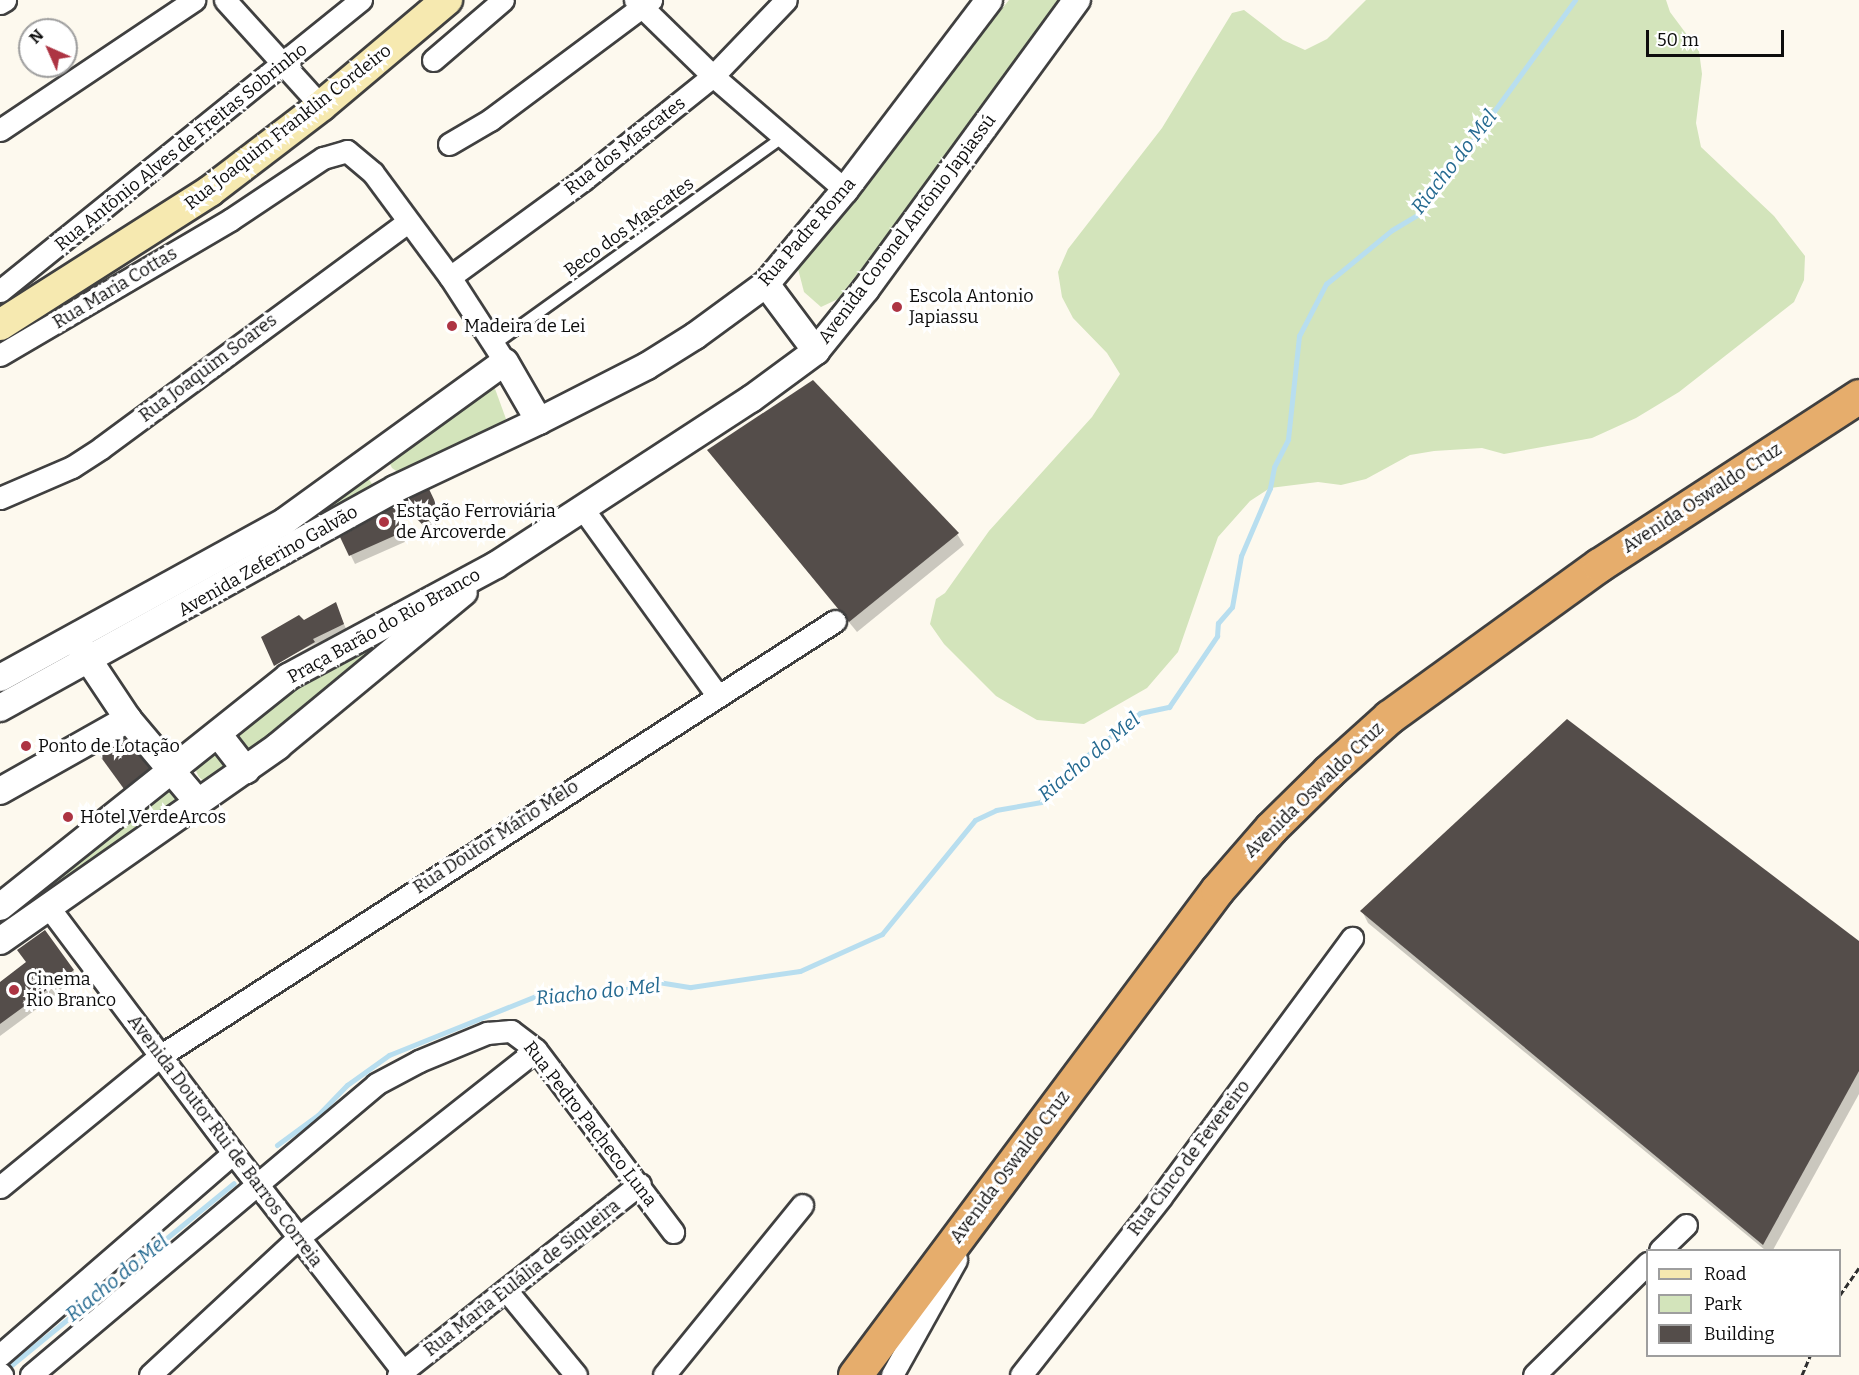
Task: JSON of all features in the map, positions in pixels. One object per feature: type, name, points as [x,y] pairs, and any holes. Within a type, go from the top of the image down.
[{"type":"highway","name":"Avenida Oswaldo Cruz","points":[[855,1375],[1217,890],[1270,828],[1389,717],[1590,571],[1859,396]]},
{"type":"main road","name":"Rua Joaquim Franklin Cordeiro","points":[[0,325],[125,248],[210,191],[321,106],[447,0]]},
{"type":"street","points":[[0,3],[5,0]]},
{"type":"street","points":[[0,130],[194,0]]},
{"type":"street","points":[[225,0],[321,106]]},
{"type":"street","name":"Rua Antônio Alves de Freitas Sobrinho","points":[[0,291],[284,64],[360,0]]},
{"type":"street","points":[[433,60],[503,0]]},
{"type":"street","name":"Rua dos Mascates","points":[[450,277],[583,180],[713,76],[786,0]]},
{"type":"street","name":"Rua Padre Roma","points":[[539,421],[656,360],[766,284],[845,190],[989,0]]},
{"type":"street","name":"Avenida Coronel Antônio Japiassú","points":[[496,565],[751,399],[816,351],[1077,0]]},
{"type":"street","points":[[449,144],[490,120],[643,3],[713,76],[845,190]]},
{"type":"street","name":"Rua Maria Cottas","points":[[0,355],[230,220],[323,158],[347,151],[373,173],[407,222]]},
{"type":"street","points":[[210,191],[230,220]]},
{"type":"street","points":[[407,222],[450,277],[500,353],[539,421]]},
{"type":"street","name":"Rua Joaquim Soares","points":[[0,498],[72,467],[101,448],[407,222]]},
{"type":"street","points":[[766,284],[816,351]]},
{"type":"street","name":"Avenida Zeferino Galvão","points":[[0,678],[75,635],[256,539],[375,457],[500,353]]},
{"type":"street","name":"Avenida Zeferino Galvão","points":[[0,708],[88,663],[396,489],[539,421]]},
{"type":"street","points":[[375,457],[396,489]]},
{"type":"street","points":[[583,509],[717,695]]},
{"type":"street","name":"Praça Barão do Rio Branco","points":[[0,907],[288,677],[364,634],[496,565]]},
{"type":"street","name":"Praça Barão do Rio Branco","points":[[198,802],[246,770],[383,663],[496,565]]},
{"type":"street","name":"Rua Doutor Mário Melo","points":[[0,1187],[160,1056],[835,621]]},
{"type":"street","points":[[364,634],[381,644],[383,663]]},
{"type":"street","points":[[0,941],[47,905],[198,802],[128,720],[88,663],[75,635]]},
{"type":"street","points":[[0,791],[128,720]]},
{"type":"street","points":[[218,734],[246,770]]},
{"type":"street","name":"Avenida Doutor Rui de Barros Correia","points":[[47,905],[232,1153],[403,1374]]},
{"type":"street","name":"Rua Cinco de Fevereiro","points":[[1021,1375],[1161,1197],[1352,938]]},
{"type":"street","name":"Rua Pedro Pacheco Luna","points":[[31,1375],[256,1182],[376,1084],[404,1068],[499,1031],[519,1035],[536,1050],[640,1184],[673,1232]]},
{"type":"street","points":[[150,1375],[298,1238],[536,1050]]},
{"type":"street","points":[[0,1355],[232,1153]]},
{"type":"street","points":[[892,1375],[1005,1173]]},
{"type":"street","name":"Rua Maria Eulália de Siqueira","points":[[403,1374],[640,1184]]},
{"type":"street","points":[[664,1375],[802,1205]]},
{"type":"street","points":[[1662,1249],[1686,1225]]},
{"type":"street","points":[[1534,1375],[1646,1264]]},
{"type":"street","points":[[506,1290],[576,1375]]},
{"type":"lane","name":"Beco dos Mascates","points":[[500,353],[783,137]]},
{"type":"path","points":[[1841,1292],[1859,1268]]},
{"type":"path","points":[[1802,1375],[1810,1357]]},
{"type":"green space","points":[[1009,0],[1060,0],[1012,75],[838,299],[821,307],[804,292],[797,265]]},
{"type":"green space","points":[[1366,0],[1666,0],[1670,12],[1699,51],[1702,74],[1696,123],[1701,147],[1774,216],[1805,256],[1804,280],[1794,302],[1679,392],[1636,418],[1592,438],[1504,454],[1482,448],[1434,451],[1410,455],[1366,479],[1341,485],[1318,482],[1270,488],[1250,501],[1218,537],[1178,652],[1147,688],[1084,724],[1037,720],[996,696],[944,644],[930,624],[936,599],[945,593],[989,531],[1092,417],[1120,374],[1107,353],[1073,318],[1062,297],[1058,272],[1068,249],[1162,128],[1232,13],[1244,10],[1283,40],[1305,50],[1327,39]]},
{"type":"green space","points":[[494,386],[506,419],[496,429],[402,475],[392,468],[388,460],[481,388]]},
{"type":"green space","points":[[363,471],[377,491],[197,586],[196,581]]},
{"type":"green space","points":[[357,646],[369,648],[374,659],[259,752],[246,750],[237,742],[241,721]]},
{"type":"green space","points":[[210,754],[220,758],[224,768],[220,778],[210,782],[200,778],[196,768],[200,758]]},
{"type":"green space","points":[[164,785],[175,789],[176,800],[0,936],[0,915]]},
{"type":"building","points":[[813,380],[959,533],[849,622],[707,450]]},
{"type":"building","points":[[429,489],[438,508],[430,511],[434,518],[422,524],[401,503]]},
{"type":"building","points":[[399,504],[403,532],[349,556],[340,537]]},
{"type":"building","points":[[336,602],[344,624],[313,639],[315,642],[274,666],[261,637],[299,615],[304,620]]},
{"type":"building","points":[[1567,719],[1859,941],[1859,1071],[1763,1245],[1360,911]]},
{"type":"building","points":[[125,739],[150,768],[124,789],[100,756]]},
{"type":"building","points":[[45,930],[74,970],[0,1024],[0,982],[26,962],[17,950]]},
{"type":"waterway","name":"Riacho do Mel","points":[[277,1145],[318,1115],[347,1085],[389,1055],[536,996],[614,992],[658,982],[691,987],[800,971],[882,934],[975,820],[996,810],[1041,802],[1048,787],[1140,713],[1169,707],[1217,636],[1218,623],[1232,607],[1241,556],[1270,488],[1274,467],[1288,439],[1299,336],[1326,284],[1392,230],[1419,214],[1575,0]]},
{"type":"waterway","name":"Riacho do Mel","points":[[3,1372],[234,1183]]},
{"type":"place","name":"Escola Antonio Japiassu","points":[[897,307]]},
{"type":"place","name":"Madeira de Lei","points":[[452,326]]},
{"type":"place","name":"Estação Ferroviária de Arcoverde","points":[[384,522]]},
{"type":"place","name":"Ponto de Lotação","points":[[26,746]]},
{"type":"place","name":"Hotel VerdeArcos","points":[[68,817]]},
{"type":"place","name":"Cinema Rio Branco","points":[[14,990]]}]
